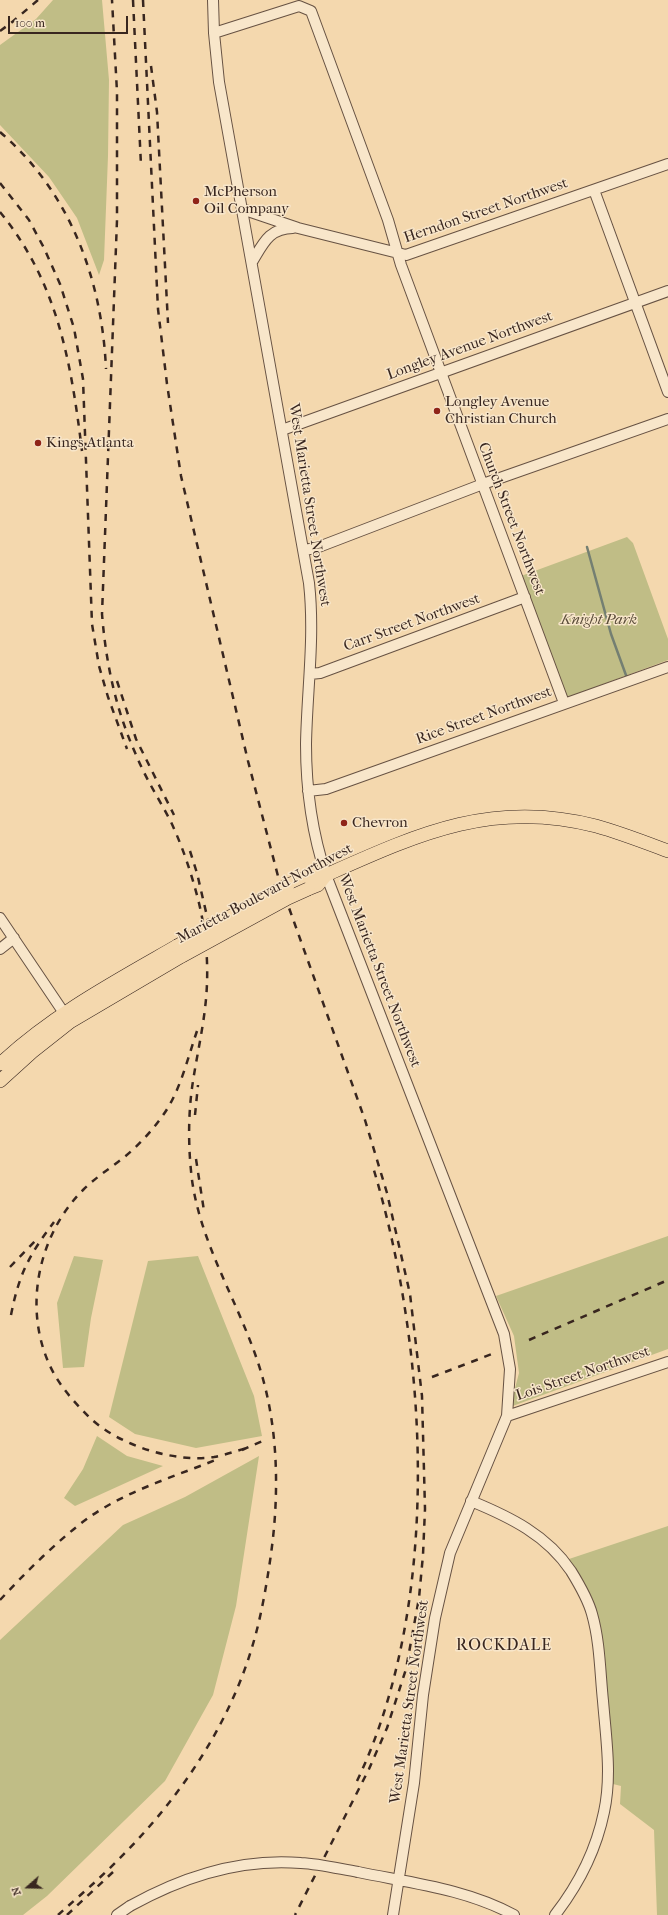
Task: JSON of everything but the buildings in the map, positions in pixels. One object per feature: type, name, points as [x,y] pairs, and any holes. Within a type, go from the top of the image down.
[{"type":"main road","name":"Marietta Boulevard Northwest","points":[[68,1018],[117,980],[180,951],[288,885],[318,885],[326,875],[418,836],[442,828],[472,821],[503,817],[549,818],[595,826],[668,851]]},
{"type":"main road","points":[[0,1064],[29,1039],[68,1018]]},
{"type":"main road","points":[[0,1081],[68,1018]]},
{"type":"street","name":"West Marietta Street Northwest","points":[[213,0],[214,33],[219,82],[304,550],[312,609],[306,744],[308,791],[312,821],[326,875],[504,1334],[510,1369],[507,1416],[450,1553],[435,1618],[423,1695],[414,1783],[393,1915]]},
{"type":"street","name":"Church Street Northwest","points":[[214,33],[300,6],[311,11],[388,220],[400,262],[440,372],[564,704]]},
{"type":"street","name":"Herndon Street Northwest","points":[[242,209],[298,228],[406,255],[668,164]]},
{"type":"street","points":[[594,190],[668,392]]},
{"type":"street","points":[[252,262],[266,239],[274,232],[284,228],[298,228]]},
{"type":"street","name":"Longley Avenue Northwest","points":[[282,430],[668,291]]},
{"type":"street","points":[[304,550],[316,548],[483,484],[668,419]]},
{"type":"street","name":"Carr Street Northwest","points":[[310,674],[320,673],[524,597]]},
{"type":"street","name":"Rice Street Northwest","points":[[308,791],[326,789],[668,667]]},
{"type":"street","points":[[0,918],[68,1018]]},
{"type":"street","points":[[0,950],[14,938]]},
{"type":"street","name":"Lois Street Northwest","points":[[507,1416],[668,1362]]},
{"type":"street","points":[[471,1502],[519,1523],[538,1536],[556,1553],[570,1570],[583,1592],[592,1612],[597,1637],[608,1764],[605,1812],[596,1844],[584,1871],[569,1897],[555,1915]]},
{"type":"street","points":[[117,1915],[156,1892],[184,1880],[221,1869],[266,1863],[302,1863],[358,1872],[471,1896],[495,1904],[514,1915]]},
{"type":"green space","points":[[53,0],[102,0],[109,80],[104,260],[99,275],[77,218],[49,177],[0,125],[0,45],[36,19]]},
{"type":"green space","name":"Knight Park","points":[[627,537],[633,543],[668,639],[668,660],[566,698],[521,576]]},
{"type":"green space","points":[[668,1236],[668,1349],[510,1407],[519,1373],[514,1336],[496,1296]]},
{"type":"green space","points":[[74,1256],[103,1260],[91,1318],[84,1367],[63,1368],[57,1303]]},
{"type":"green space","points":[[198,1256],[254,1396],[262,1436],[196,1448],[135,1434],[109,1417],[148,1261]]},
{"type":"green space","points":[[97,1436],[127,1456],[163,1466],[75,1506],[64,1498],[83,1469]]},
{"type":"green space","points":[[259,1456],[236,1606],[213,1695],[165,1781],[47,1896],[23,1915],[0,1915],[0,1640],[123,1525],[185,1497]]},
{"type":"green space","points":[[668,1526],[668,1915],[657,1915],[654,1830],[620,1804],[621,1786],[605,1782],[604,1655],[566,1560]]},
{"type":"waterway","points":[[587,547],[611,634],[627,678]]},
{"type":"railway","points":[[0,31],[38,0]]},
{"type":"railway","points":[[58,1915],[116,1862],[160,1814],[180,1789],[198,1762],[230,1705],[243,1675],[253,1644],[263,1602],[273,1538],[276,1492],[275,1446],[263,1379],[255,1354],[205,1231],[197,1206],[192,1180],[189,1143],[189,1118],[207,983],[204,930],[200,910],[189,869],[178,839],[170,820],[148,781],[123,722],[109,669],[104,633],[102,614],[117,220],[117,92],[112,0]]},
{"type":"railway","points":[[133,0],[141,165]]},
{"type":"railway","points":[[143,0],[158,309],[167,384],[181,476],[248,761],[279,880],[365,1120],[387,1193],[410,1294],[422,1396],[425,1509],[423,1555],[419,1598],[406,1669],[387,1728],[369,1769],[295,1915]]},
{"type":"railway","points":[[151,66],[157,112],[168,323]]},
{"type":"railway","points":[[0,132],[24,156],[46,182],[78,239],[98,302],[106,369]]},
{"type":"railway","points":[[0,183],[29,220],[44,248],[60,284],[74,328],[83,379],[92,624],[99,666],[108,697],[127,749]]},
{"type":"railway","points":[[0,212],[20,239],[36,267],[49,295],[67,355],[82,451]]},
{"type":"railway","points":[[117,681],[136,739],[174,815]]},
{"type":"railway","points":[[190,851],[197,873],[209,925]]},
{"type":"railway","points":[[197,1031],[178,1087],[168,1108],[161,1118],[133,1150],[83,1190],[68,1207],[56,1227],[47,1247],[40,1269],[37,1292],[37,1315],[40,1337],[47,1359],[55,1375],[65,1390],[89,1417],[115,1436],[147,1450],[182,1457],[214,1457],[247,1448]]},
{"type":"railway","points":[[195,1115],[198,1085]]},
{"type":"railway","points":[[196,1159],[204,1211]]},
{"type":"railway","points":[[357,1781],[384,1711],[403,1636],[414,1558],[418,1477],[415,1396],[406,1316],[392,1239],[373,1167]]},
{"type":"railway","points":[[11,1315],[14,1301],[26,1266],[54,1222]]},
{"type":"railway","points":[[10,1267],[35,1241]]},
{"type":"railway","points":[[529,1340],[668,1280]]},
{"type":"railway","points":[[432,1377],[492,1354]]},
{"type":"railway","points":[[242,1450],[267,1439]]},
{"type":"railway","points":[[0,1600],[44,1556],[91,1516],[137,1491],[218,1459]]},
{"type":"railway","points":[[67,1915],[113,1872]]},
{"type":"place","name":"McPherson Oil Company","points":[[196,201]]},
{"type":"place","name":"Longley Avenue Christian Church","points":[[437,411]]},
{"type":"place","name":"Kings Atlanta","points":[[38,443]]},
{"type":"place","name":"Chevron","points":[[344,823]]},
{"type":"district","name":"ROCKDALE","points":[[504,1646]]}]
